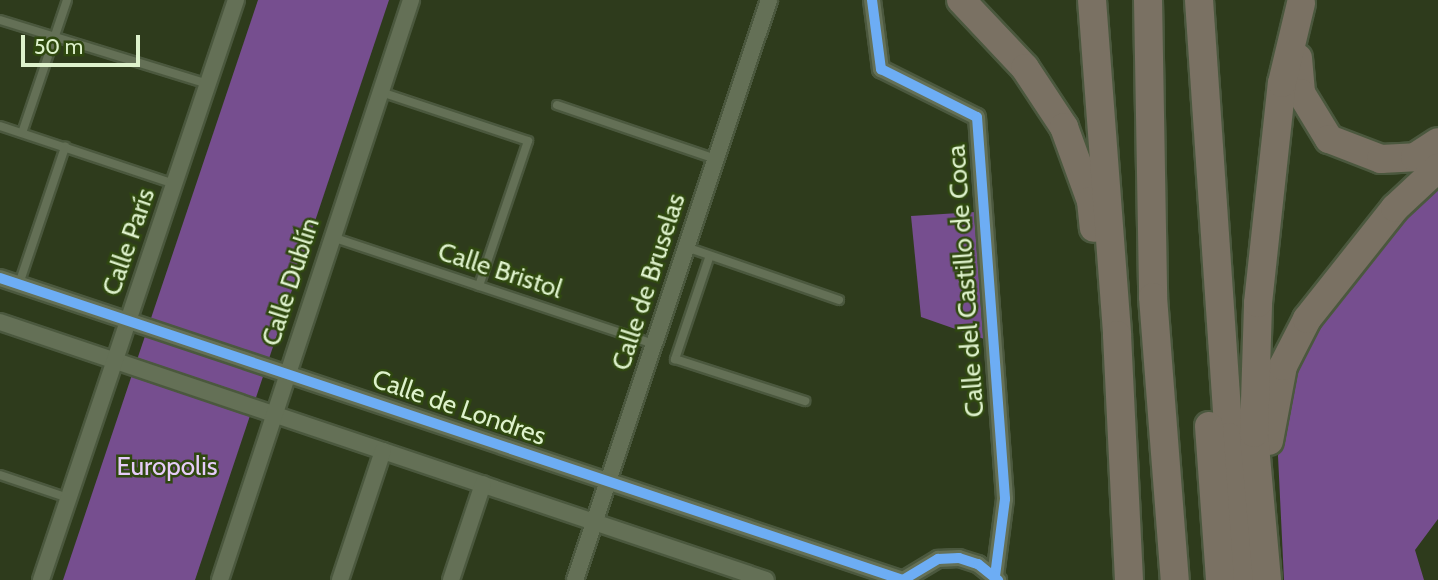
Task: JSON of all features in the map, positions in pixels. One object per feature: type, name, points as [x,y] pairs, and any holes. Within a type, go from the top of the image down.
[{"type":"highway","points":[[961,0],[1025,68],[1064,127],[1091,201],[1123,487]]},
{"type":"highway","points":[[1092,0],[1117,335],[1129,580]]},
{"type":"highway","points":[[1148,0],[1155,343],[1153,443],[1162,580]]},
{"type":"highway","points":[[1198,0],[1196,170],[1220,580]]},
{"type":"highway","points":[[1198,0],[1228,437],[1244,580]]},
{"type":"highway","points":[[1302,1],[1297,67],[1301,93],[1329,139],[1381,159],[1415,157],[1438,142]]},
{"type":"highway","points":[[1267,580],[1254,433],[1258,303],[1282,83],[1302,1]]},
{"type":"highway","points":[[1263,520],[1270,426],[1283,366],[1307,320],[1395,208],[1438,168]]},
{"type":"highway","points":[[1155,343],[1175,580]]},
{"type":"street","name":"Calle Dublín","points":[[220,580],[411,0]]},
{"type":"street","name":"Calle de Bruselas","points":[[575,580],[769,0]]},
{"type":"street","name":"Calle del Castillo de Coca","points":[[872,0],[881,69],[977,117],[1005,499],[997,578]]},
{"type":"street","name":"Calle París","points":[[41,580],[208,85],[232,1]]},
{"type":"street","name":"Calle de Londres","points":[[0,278],[903,580]]},
{"type":"street","points":[[0,322],[766,580]]},
{"type":"street","points":[[340,580],[383,451]]},
{"type":"street","points":[[451,580],[483,484]]},
{"type":"street","points":[[903,580],[938,559],[978,564],[997,578]]},
{"type":"lane","points":[[22,133],[67,0]]},
{"type":"lane","points":[[0,20],[208,85]]},
{"type":"lane","points":[[381,92],[528,141],[479,286]]},
{"type":"lane","points":[[557,105],[716,159]]},
{"type":"lane","points":[[0,126],[174,184]]},
{"type":"lane","points":[[19,284],[65,147]]},
{"type":"lane","name":"Calle Bristol","points":[[332,237],[654,344]]},
{"type":"lane","points":[[687,247],[709,258],[839,300]]},
{"type":"lane","points":[[709,258],[675,359],[805,401]]},
{"type":"lane","points":[[0,475],[68,498]]},
{"type":"green space","name":"Europolis","points":[[258,0],[389,0],[195,580],[63,580]]},
{"type":"green space","points":[[1438,168],[1438,519],[1415,550],[1424,580],[1284,580],[1278,456],[1293,347]]},
{"type":"green space","points":[[975,212],[987,340],[921,317],[911,216]]},
{"type":"cycle path","points":[[872,0],[881,69],[977,117],[1005,499],[995,576]]},
{"type":"cycle path","points":[[0,278],[903,580]]},
{"type":"cycle path","points":[[903,580],[938,559],[959,558],[978,564],[998,580]]}]
